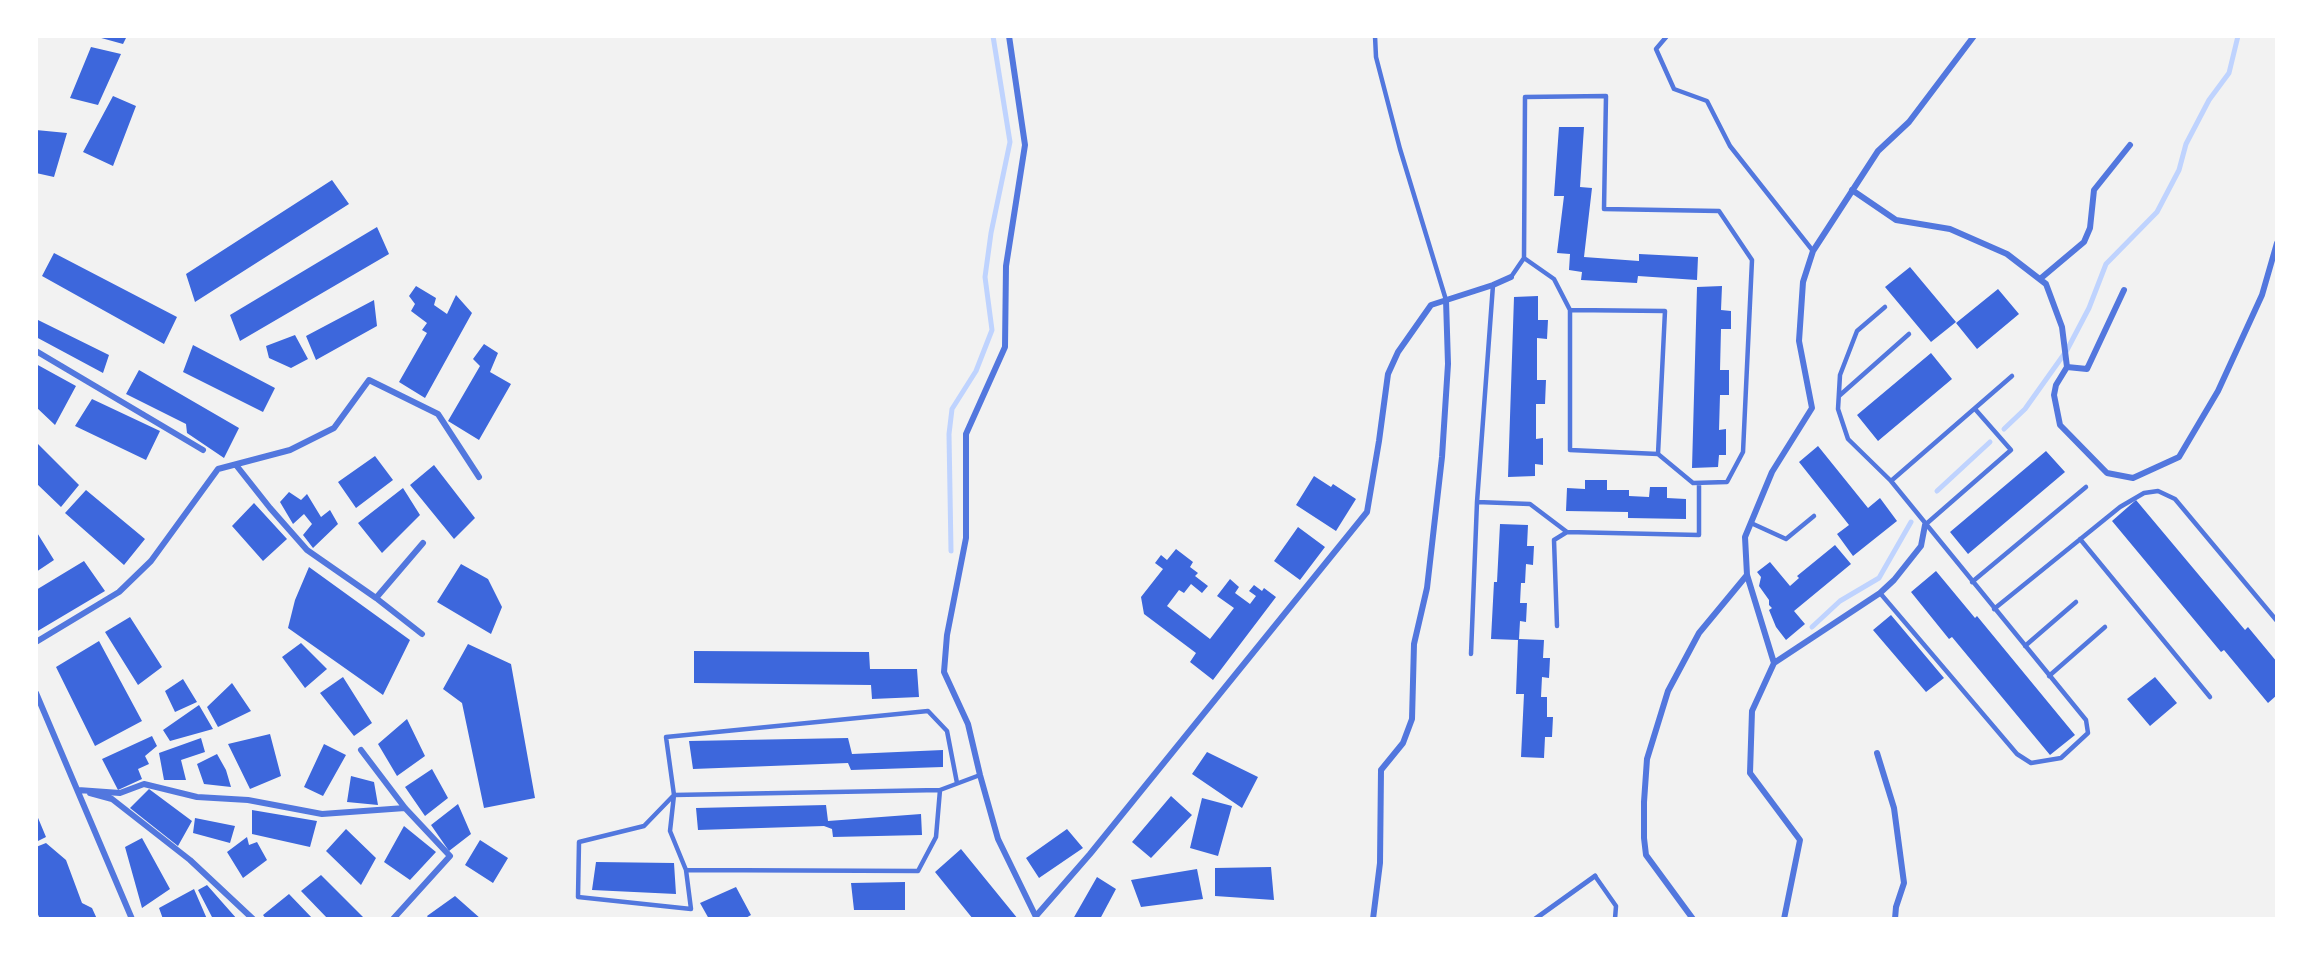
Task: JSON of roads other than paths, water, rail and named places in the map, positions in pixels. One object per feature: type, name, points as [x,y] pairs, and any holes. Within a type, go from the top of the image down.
[{"type":"street","points":[[1009,36],[1025,145],[1006,266],[1005,347],[966,434],[966,538],[947,635],[944,672],[968,724],[998,839],[1036,917],[1090,854],[1367,512],[1388,374],[1398,352],[1431,305],[1511,277]]},
{"type":"street","points":[[1774,663],[1747,576],[1745,537],[1772,472],[1812,408],[1799,341],[1803,282],[1813,251],[1878,151],[1909,122],[1974,36]]},
{"type":"street","points":[[2040,279],[2084,242],[2090,228],[2094,190],[2130,145]]},
{"type":"street","points":[[1852,190],[1896,220],[1950,229],[2007,254],[2046,284],[2062,327],[2067,366],[2056,384],[2054,395],[2060,425],[2107,473],[2133,478],[2179,457],[2218,391],[2262,295],[2277,243]]},
{"type":"street","points":[[2067,366],[2087,369],[2124,290]]},
{"type":"street","points":[[1373,919],[1380,863],[1381,770],[1403,743],[1412,719],[1414,644],[1427,588],[1442,458],[1448,364],[1446,300]]},
{"type":"street","points":[[36,351],[203,450]]},
{"type":"street","points":[[36,642],[119,592],[151,561],[218,469],[290,450],[334,428],[369,380],[438,414],[479,477]]},
{"type":"street","points":[[236,465],[307,550],[376,598],[422,634]]},
{"type":"street","points":[[1786,916],[1800,840],[1750,773],[1752,711],[1774,663],[1880,593],[1894,580],[1921,546],[1925,525]]},
{"type":"street","points":[[376,598],[423,543]]},
{"type":"street","points":[[1693,919],[1646,855],[1644,838],[1647,759],[1668,692],[1699,633],[1747,576]]},
{"type":"street","points":[[36,693],[132,919]]},
{"type":"street","points":[[361,750],[405,808],[450,856],[393,919]]},
{"type":"street","points":[[1877,753],[1894,808],[1904,883],[1896,907],[1895,919]]},
{"type":"street","points":[[78,790],[120,793],[144,784],[197,796],[248,800],[322,814],[405,808]]},
{"type":"street","points":[[78,790],[112,800],[190,860],[253,919]]},
{"type":"street","points":[[1535,919],[1595,876]]},
{"type":"lane","points":[[1375,36],[1376,57],[1400,149],[1446,300]]},
{"type":"lane","points":[[1667,36],[1656,49],[1674,89],[1707,101],[1730,147],[1813,251]]},
{"type":"lane","points":[[1511,277],[1524,258],[1525,97],[1606,96],[1604,209],[1719,211],[1752,260],[1743,452],[1727,482],[1693,483],[1658,454],[1570,450],[1570,310],[1554,279],[1524,258]]},
{"type":"lane","points":[[1471,654],[1477,502],[1493,285]]},
{"type":"lane","points":[[1880,593],[2017,754],[2031,763],[2061,758],[2088,733],[2086,720],[1891,481],[1848,439],[1838,409],[1840,375],[1857,331],[1885,307]]},
{"type":"lane","points":[[1570,310],[1665,311],[1658,454]]},
{"type":"lane","points":[[1839,396],[1909,334]]},
{"type":"lane","points":[[1891,481],[2012,376]]},
{"type":"lane","points":[[1925,525],[2011,450],[1975,409]]},
{"type":"lane","points":[[1557,626],[1554,540],[1567,532],[1699,535],[1699,483]]},
{"type":"lane","points":[[1972,582],[2086,487]]},
{"type":"lane","points":[[1994,609],[2120,507],[2144,493],[2158,491],[2175,499],[2277,621]]},
{"type":"lane","points":[[1477,502],[1530,504],[1567,532]]},
{"type":"lane","points":[[1750,523],[1786,538],[1814,516]]},
{"type":"lane","points":[[2080,539],[2211,697]]},
{"type":"lane","points":[[2025,646],[2076,602]]},
{"type":"lane","points":[[2049,676],[2105,627]]},
{"type":"lane","points":[[957,783],[947,731],[928,711],[666,737],[674,795],[670,831],[686,870],[692,909],[578,897],[579,842],[644,826],[674,795],[940,790],[980,775]]},
{"type":"lane","points":[[686,870],[918,871],[936,837],[940,790]]},
{"type":"lane","points":[[1595,876],[1617,906],[1615,919]]},
{"type":"waterway","points":[[951,551],[949,434],[952,409],[976,371],[992,330],[985,277],[991,233],[1010,142],[993,36]]},
{"type":"waterway","points":[[2004,429],[2025,409],[2067,350],[2089,308],[2106,264],[2157,212],[2179,170],[2186,144],[2209,100],[2229,73],[2238,36]]},
{"type":"waterway","points":[[1937,491],[1990,442]]},
{"type":"waterway","points":[[1812,627],[1840,601],[1879,578],[1911,522]]}]
